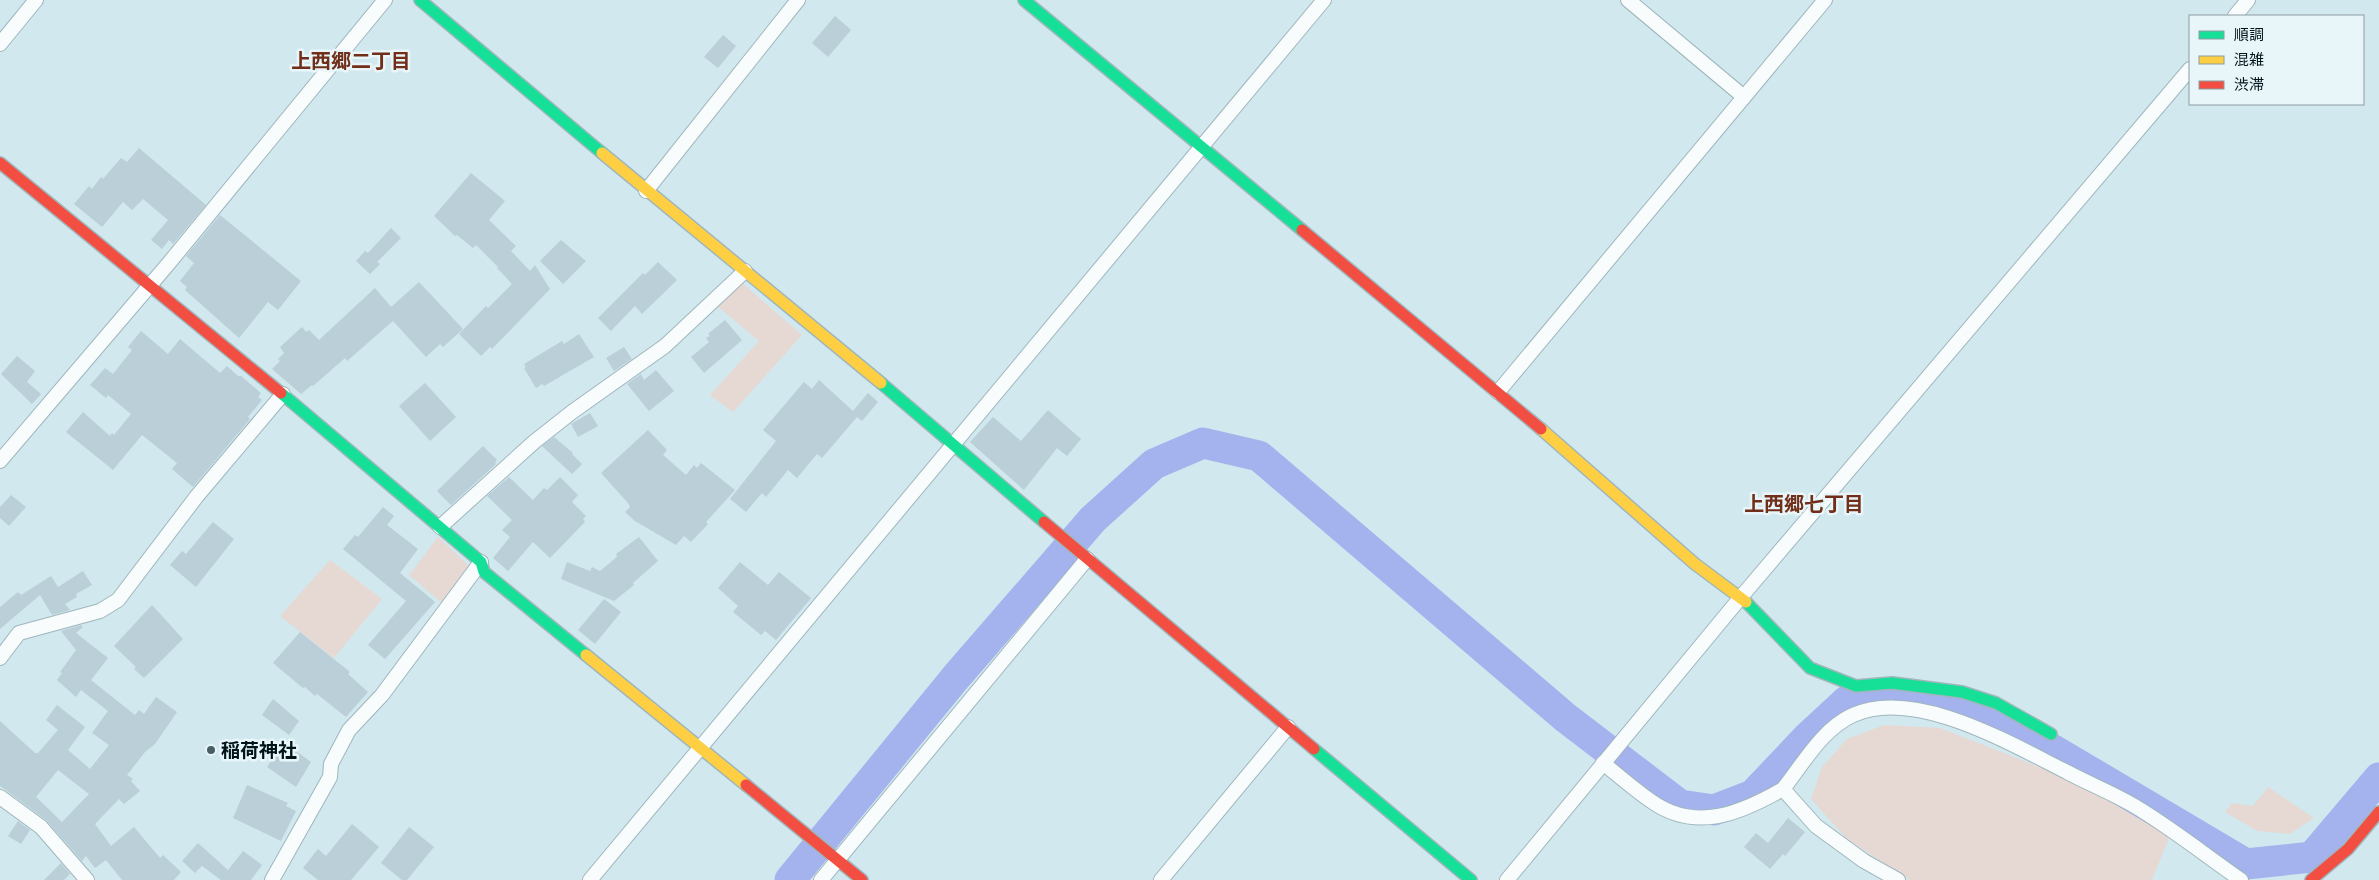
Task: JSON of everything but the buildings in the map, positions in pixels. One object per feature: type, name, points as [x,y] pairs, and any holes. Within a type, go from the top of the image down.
[{"type":"street","points":[[0,44],[36,0]]},
{"type":"street","points":[[0,461],[385,0]]},
{"type":"street","points":[[420,0],[646,192],[745,271],[895,397],[956,444],[1062,538],[1472,880]]},
{"type":"street","points":[[646,192],[798,0]]},
{"type":"street","points":[[1024,0],[1498,392],[1695,564],[1741,597],[1810,668],[1856,686],[1892,683],[1962,692],[1996,703],[2051,734]]},
{"type":"street","points":[[590,880],[956,444],[1324,0]]},
{"type":"street","points":[[1628,0],[1744,97]]},
{"type":"street","points":[[1498,392],[1825,0]]},
{"type":"street","points":[[2236,15],[2248,0]]},
{"type":"street","points":[[1507,880],[1741,597],[2189,70]]},
{"type":"street","points":[[0,163],[148,286],[283,394],[440,526],[481,562],[484,572],[812,837],[862,880]]},
{"type":"street","points":[[440,526],[564,418],[665,346],[745,271]]},
{"type":"street","points":[[0,658],[19,633],[100,611],[118,600],[191,504],[283,394]]},
{"type":"street","points":[[821,880],[835,857],[1084,556]]},
{"type":"street","points":[[272,880],[330,777],[331,764],[349,730],[382,695],[481,562]]},
{"type":"street","points":[[1603,763],[1652,802],[1678,815],[1718,818],[1752,807],[1783,789],[1811,751],[1832,730],[1852,715],[1872,709],[1902,708],[1944,716],[1989,733],[2140,810],[2240,880]]},
{"type":"street","points":[[1161,880],[1288,727]]},
{"type":"street","points":[[1783,789],[1816,826],[1864,861],[1898,880]]},
{"type":"street","points":[[0,798],[41,827],[87,880]]},
{"type":"street","points":[[2311,880],[2348,849],[2379,812]]},
{"type":"shaded area","points":[[741,282],[802,335],[733,412],[710,395],[759,341],[717,306]]},
{"type":"shaded area","points":[[438,537],[470,567],[441,602],[409,575]]},
{"type":"shaded area","points":[[330,560],[382,599],[334,658],[280,616]]},
{"type":"shaded area","points":[[1884,725],[1940,728],[2065,777],[2154,824],[2169,838],[2152,880],[1910,880],[1847,839],[1811,799],[1822,767],[1847,739]]},
{"type":"shaded area","points":[[2268,787],[2314,818],[2290,834],[2257,831],[2225,812],[2232,803],[2253,806]]},
{"type":"waterway","points":[[790,880],[956,677],[1093,519],[1154,464],[1203,443],[1259,456],[1566,718],[1680,805],[1714,810],[1753,795],[1807,738],[1847,701],[1911,694],[1976,713],[2045,745],[2246,864],[2312,857],[2379,778]]},
{"type":"traffic: fast","points":[[420,0],[602,153]]},
{"type":"traffic: fast","points":[[1024,0],[1302,230]]},
{"type":"traffic: fast","points":[[881,383],[1044,522]]},
{"type":"traffic: fast","points":[[281,393],[481,562],[484,572],[586,655]]},
{"type":"traffic: fast","points":[[1746,602],[1810,668],[1856,686],[1892,683],[1962,692],[1996,703],[2051,734]]},
{"type":"traffic: fast","points":[[1314,749],[1471,880]]},
{"type":"traffic: slow","points":[[602,153],[881,383]]},
{"type":"traffic: slow","points":[[1541,429],[1695,564],[1746,602]]},
{"type":"traffic: slow","points":[[586,655],[746,785]]},
{"type":"traffic: jam","points":[[0,163],[281,393]]},
{"type":"traffic: jam","points":[[1302,230],[1541,429]]},
{"type":"traffic: jam","points":[[1044,522],[1314,749]]},
{"type":"traffic: jam","points":[[746,785],[862,880]]},
{"type":"traffic: jam","points":[[2311,880],[2348,849],[2379,812]]},
{"type":"place","name":"稲荷神社","points":[[211,750]]},
{"type":"district","name":"上西郷二丁目","points":[[351,61]]},
{"type":"district","name":"上西郷七丁目","points":[[1804,504]]}]
